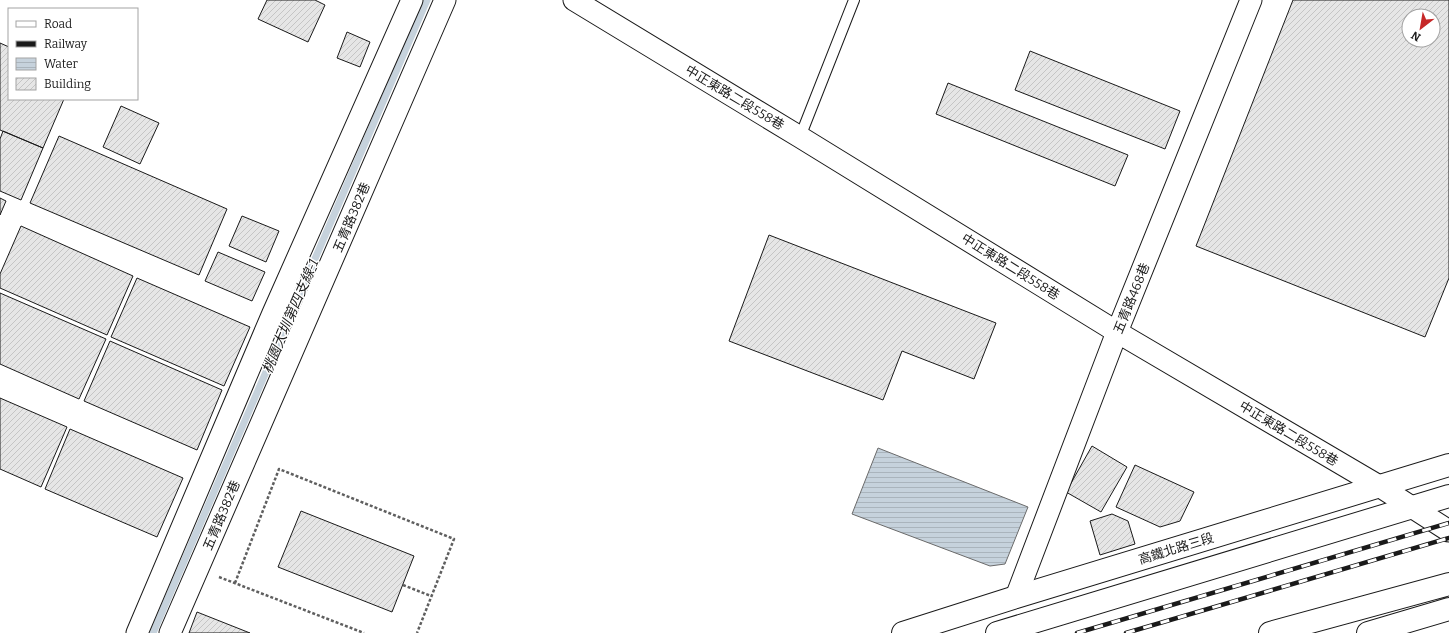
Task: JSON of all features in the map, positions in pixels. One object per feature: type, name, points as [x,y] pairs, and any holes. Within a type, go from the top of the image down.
[{"type":"main road","name":"高鐵北路三段","points":[[903,633],[1449,465]]},
{"type":"main road","points":[[997,633],[1449,496]]},
{"type":"main road","points":[[1270,633],[1449,584]]},
{"type":"main road","points":[[1368,633],[1449,609]]},
{"type":"street","points":[[138,633],[273,313],[412,0]]},
{"type":"street","name":"五青路382巷","points":[[170,633],[445,0]]},
{"type":"street","name":"中正東路二段558巷","points":[[574,0],[1117,332],[1379,486],[1449,531]]},
{"type":"street","name":"五青路468巷","points":[[1016,597],[1117,332],[1251,0]]},
{"type":"lane","points":[[800,137],[854,0]]},
{"type":"path","points":[[235,583],[279,469],[454,539],[417,633]]},
{"type":"path","points":[[198,568],[364,633]]},
{"type":"path","points":[[403,585],[431,596]]},
{"type":"water","points":[[878,448],[1028,507],[1005,564],[990,566],[852,514]]},
{"type":"building","points":[[267,0],[315,0],[325,5],[308,42],[258,19]]},
{"type":"building","points":[[1293,0],[1449,0],[1449,278],[1425,337],[1196,246]]},
{"type":"building","points":[[347,32],[370,42],[360,67],[337,58]]},
{"type":"building","points":[[0,43],[8,47],[8,100],[64,100],[43,148],[0,130]]},
{"type":"building","points":[[1030,51],[1180,111],[1165,149],[1015,90]]},
{"type":"building","points":[[948,83],[1128,155],[1115,186],[936,114]]},
{"type":"building","points":[[121,106],[159,123],[140,164],[103,147]]},
{"type":"building","points":[[3,131],[43,148],[21,200],[0,191],[0,139]]},
{"type":"building","points":[[59,136],[227,209],[199,275],[30,203]]},
{"type":"building","points":[[0,198],[6,201],[0,215]]},
{"type":"building","points":[[242,216],[279,231],[266,262],[229,246]]},
{"type":"building","points":[[21,226],[133,276],[107,335],[0,288],[0,274]]},
{"type":"building","points":[[769,235],[996,323],[974,379],[902,351],[883,400],[729,341]]},
{"type":"building","points":[[218,252],[265,272],[252,301],[205,281]]},
{"type":"building","points":[[137,278],[250,327],[224,386],[111,337]]},
{"type":"building","points":[[0,293],[106,339],[79,399],[0,364]]},
{"type":"building","points":[[110,341],[222,390],[197,450],[84,401]]},
{"type":"building","points":[[0,398],[67,427],[41,487],[0,469]]},
{"type":"building","points":[[70,429],[183,478],[157,537],[45,489]]},
{"type":"building","points":[[1092,446],[1127,467],[1101,512],[1066,492]]},
{"type":"building","points":[[1135,465],[1194,492],[1180,521],[1160,527],[1116,507]]},
{"type":"building","points":[[301,511],[414,556],[392,612],[278,567]]},
{"type":"building","points":[[1112,514],[1128,521],[1135,544],[1100,555],[1090,521]]},
{"type":"building","points":[[197,612],[250,633],[189,633]]},
{"type":"waterway","name":"桃園大圳第四支線-1","points":[[153,633],[427,0]]},
{"type":"railway","points":[[1077,633],[1449,523]]},
{"type":"railway","points":[[1126,633],[1449,538]]}]
